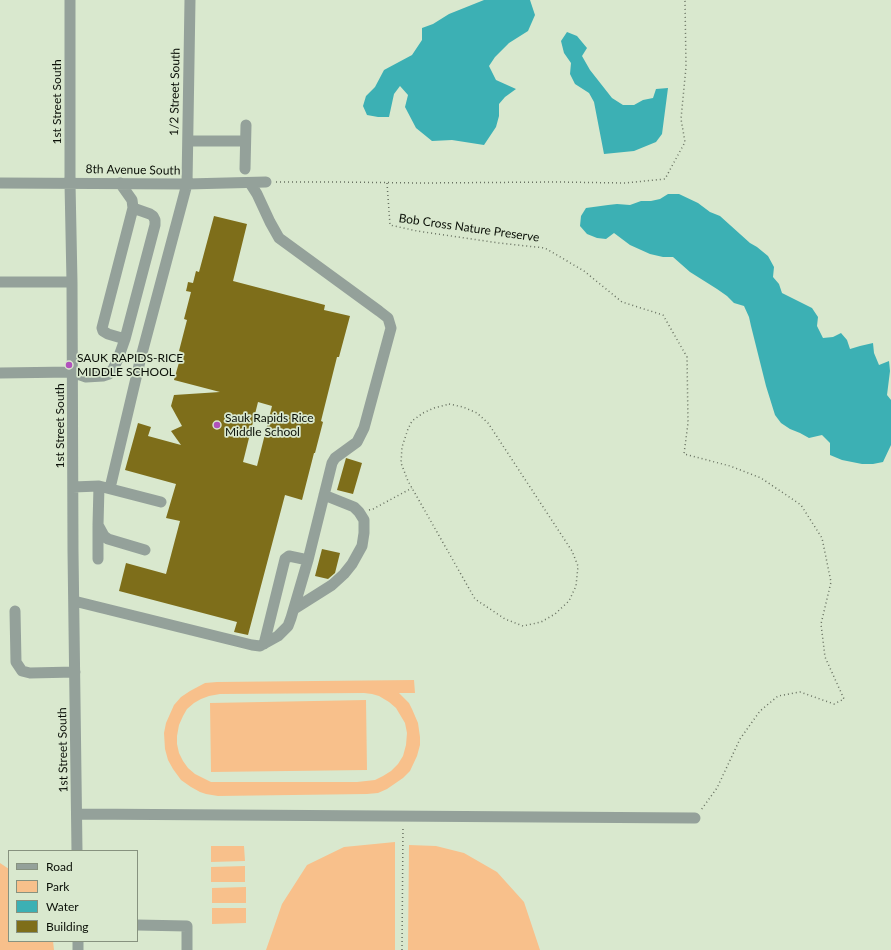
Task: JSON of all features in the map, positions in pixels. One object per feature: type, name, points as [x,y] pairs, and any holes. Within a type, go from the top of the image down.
[{"type":"street","name":"1st Street South","points":[[70,0],[70,183],[77,850]]},
{"type":"street","name":"1/2 Street South","points":[[110,488],[141,357],[187,184],[190,0]]},
{"type":"street","points":[[244,169],[246,124]]},
{"type":"street","points":[[188,141],[245,141]]},
{"type":"street","name":"8th Avenue South","points":[[0,183],[187,184],[266,182]]},
{"type":"street","points":[[120,183],[132,200],[133,208],[102,328],[103,331],[108,334],[125,339]]},
{"type":"street","points":[[74,601],[260,646],[278,636],[288,626],[308,560],[332,463],[335,458],[357,442],[364,428],[391,328],[388,318],[279,238],[250,183]]},
{"type":"street","points":[[0,373],[72,372],[86,377],[103,376],[109,374],[118,360],[125,339],[155,225],[153,216],[133,208]]},
{"type":"street","points":[[0,282],[72,282]]},
{"type":"street","points":[[98,559],[99,486]]},
{"type":"street","points":[[73,487],[99,486],[161,502]]},
{"type":"street","points":[[294,609],[332,585],[344,574],[352,564],[362,546],[364,520],[359,512],[354,507],[324,496]]},
{"type":"street","points":[[98,525],[104,536],[108,539],[145,550]]},
{"type":"street","points":[[264,644],[285,559],[288,556],[308,560]]},
{"type":"street","points":[[15,611],[16,662],[22,671],[30,673],[75,672]]},
{"type":"street","points":[[77,814],[696,818]]},
{"type":"street","points":[[138,925],[187,926],[187,950]]},
{"type":"path","points":[[266,182],[625,183],[665,179],[685,142],[681,119],[686,67],[685,0]]},
{"type":"path","name":"Bob Cross Nature Preserve","points":[[386,183],[390,225],[417,231],[545,248],[584,271],[622,302],[663,315],[687,357],[688,424],[684,454],[730,466],[761,478],[801,505],[822,538],[832,582],[821,624],[825,657],[844,698],[834,704],[800,692],[778,696],[760,711],[740,739],[717,788],[696,818]]},
{"type":"path","points":[[449,404],[463,407],[477,413],[488,423],[572,551],[578,566],[576,586],[569,601],[555,614],[541,622],[523,626],[505,619],[487,608],[476,599],[412,488],[401,462],[402,446],[412,421],[423,413],[449,404]]},
{"type":"path","points":[[359,512],[373,509],[412,488]]},
{"type":"path","points":[[402,950],[403,816]]},
{"type":"green space","points":[[414,680],[415,693],[399,693],[409,703],[418,723],[420,745],[417,756],[410,771],[403,778],[387,789],[378,793],[218,796],[200,792],[181,780],[173,769],[168,760],[165,749],[164,733],[166,723],[174,705],[181,697],[205,683]],"holes":[[[220,694],[372,694],[379,696],[396,708],[405,723],[407,733],[403,756],[398,764],[391,771],[375,780],[357,782],[211,782],[195,774],[188,768],[179,753],[177,736],[179,725],[183,716],[187,709],[194,703],[209,696]]]},
{"type":"green space","points":[[366,700],[367,770],[211,772],[210,703]]},
{"type":"green space","points":[[395,842],[395,950],[266,950],[282,904],[307,865],[344,847]]},
{"type":"green space","points":[[409,845],[436,846],[464,853],[497,872],[524,902],[540,950],[408,950]]},
{"type":"green space","points":[[211,846],[244,846],[245,861],[211,862]]},
{"type":"green space","points":[[0,863],[8,868],[8,942],[53,942],[54,950],[0,950]]},
{"type":"green space","points":[[245,866],[245,882],[211,882],[211,867]]},
{"type":"green space","points":[[246,887],[246,903],[212,903],[212,888]]},
{"type":"green space","points":[[212,908],[246,908],[246,923],[212,924]]},
{"type":"water","points":[[484,0],[530,0],[535,15],[528,31],[509,43],[495,57],[489,66],[496,80],[516,89],[505,97],[499,104],[499,116],[496,127],[484,145],[452,140],[432,141],[416,128],[405,107],[408,95],[400,86],[394,94],[389,117],[367,115],[363,106],[366,96],[375,87],[384,70],[412,55],[422,40],[422,28],[433,24],[449,14]]},
{"type":"water","points":[[567,32],[577,36],[587,48],[582,56],[590,70],[612,98],[623,105],[634,105],[643,100],[653,98],[656,89],[668,88],[662,134],[656,142],[634,151],[604,154],[594,102],[589,93],[575,84],[570,74],[571,63],[564,53],[561,41]]},
{"type":"water","points":[[668,194],[679,194],[698,203],[710,212],[720,216],[750,243],[768,256],[774,267],[773,277],[779,284],[782,293],[812,308],[818,317],[817,326],[823,338],[833,337],[841,333],[847,340],[850,349],[873,343],[874,353],[879,365],[889,361],[890,371],[887,395],[891,400],[891,445],[883,462],[862,464],[842,460],[830,455],[830,443],[822,435],[809,438],[781,423],[775,415],[766,386],[749,317],[744,306],[734,303],[727,296],[690,272],[673,257],[663,257],[650,254],[630,245],[614,233],[606,239],[597,238],[587,234],[580,226],[581,216],[586,208],[617,204],[630,205],[641,201],[660,199]]},
{"type":"building","name":"Sauk Rapids Rice Middle School","points":[[214,216],[247,224],[233,281],[325,305],[324,310],[350,316],[339,357],[337,357],[321,421],[323,422],[302,500],[285,495],[248,635],[234,632],[237,622],[119,591],[126,563],[166,574],[180,521],[166,518],[176,484],[125,470],[138,423],[151,427],[148,436],[181,445],[171,431],[182,426],[171,406],[174,395],[220,392],[174,380],[182,352],[179,351],[187,320],[184,319],[191,292],[186,291],[188,282],[193,283],[196,271],[199,272]],"holes":[[[258,402],[272,406],[257,466],[243,462]]]},
{"type":"building","points":[[346,458],[362,463],[353,494],[337,490]]},
{"type":"building","points":[[322,549],[340,553],[335,573],[328,579],[315,576]]},
{"type":"place","name":"SAUK RAPIDS-RICE MIDDLE SCHOOL","points":[[69,365]]},
{"type":"place","name":"Sauk Rapids Rice Middle School","points":[[217,425]]}]
